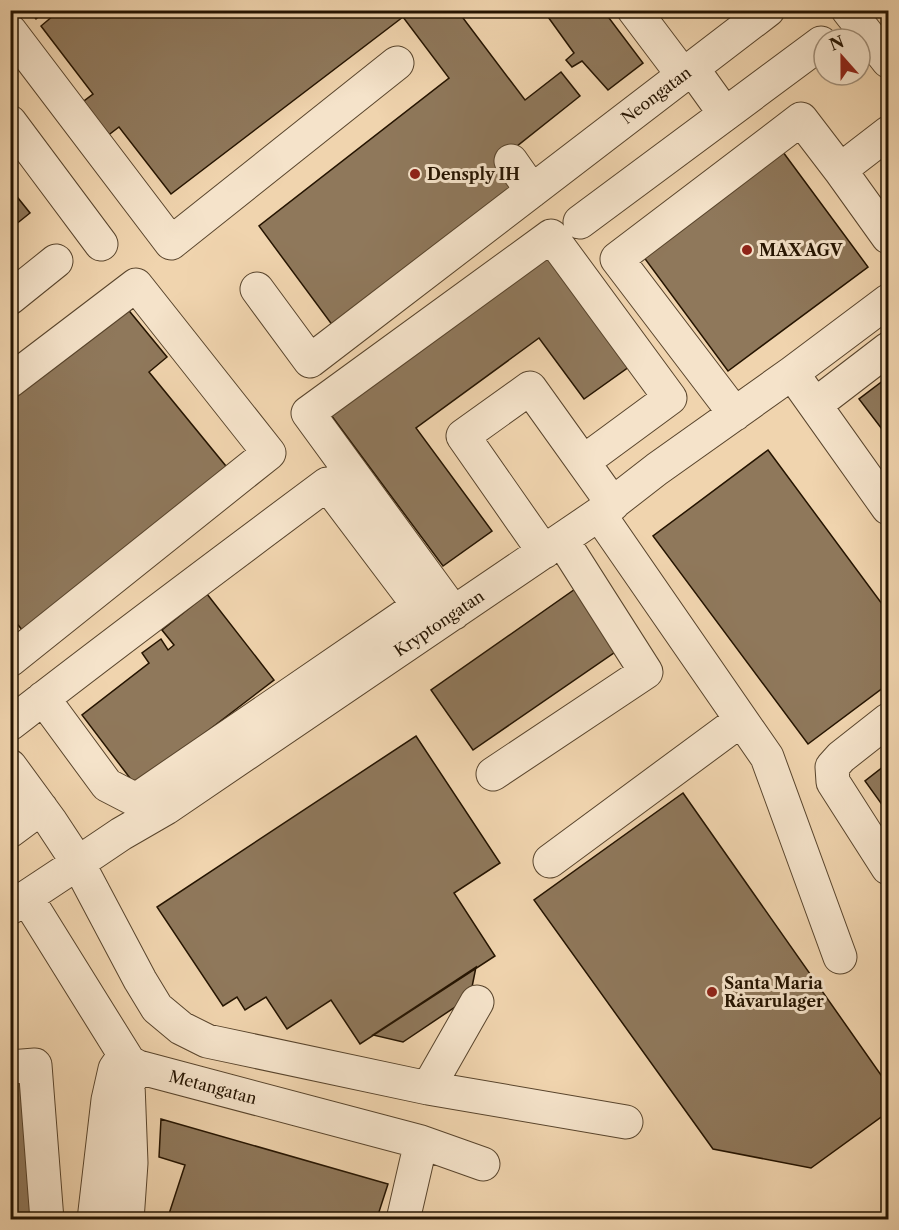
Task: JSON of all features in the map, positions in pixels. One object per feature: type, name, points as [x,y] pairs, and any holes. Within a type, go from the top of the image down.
[{"type":"street","points":[[634,10],[725,114]]},
{"type":"street","name":"Neongatan","points":[[257,289],[310,361],[768,10]]},
{"type":"street","points":[[848,10],[888,60]]},
{"type":"street","points":[[10,31],[171,243],[397,63]]},
{"type":"street","points":[[580,222],[812,50]]},
{"type":"street","points":[[735,414],[617,259],[801,119],[888,237]]},
{"type":"street","points":[[10,122],[101,244]]},
{"type":"street","points":[[840,170],[888,134]]},
{"type":"street","points":[[511,161],[538,185]]},
{"type":"street","points":[[454,613],[308,413],[551,236],[670,398],[583,462]]},
{"type":"street","points":[[10,298],[56,261]]},
{"type":"street","points":[[10,381],[136,285],[269,453],[11,658]]},
{"type":"street","name":"Kryptongatan","points":[[78,863],[121,834],[166,808],[553,546],[888,301]]},
{"type":"street","points":[[815,405],[888,349]]},
{"type":"street","points":[[792,373],[888,508]]},
{"type":"street","points":[[493,774],[646,672],[553,546],[464,436],[530,388],[583,462],[606,509],[767,757],[840,957]]},
{"type":"street","points":[[10,724],[144,621],[327,484],[419,606],[136,800],[107,785],[44,698]]},
{"type":"street","points":[[550,861],[741,720]]},
{"type":"street","points":[[888,720],[841,757],[832,766],[831,772],[833,782],[888,868]]},
{"type":"street","points":[[10,766],[78,863],[157,1008],[181,1028],[207,1041],[428,1088],[626,1122]]},
{"type":"street","points":[[10,831],[41,808]]},
{"type":"street","points":[[78,863],[19,903],[131,1061],[128,1084],[131,1164],[128,1220]]},
{"type":"street","points":[[428,1088],[477,1002]]},
{"type":"street","points":[[94,1220],[108,1100],[114,1069],[131,1061]]},
{"type":"street","name":"Metangatan","points":[[131,1061],[421,1142],[483,1164]]},
{"type":"street","points":[[10,1067],[35,1065],[47,1220]]},
{"type":"street","points":[[403,1220],[421,1142]]},
{"type":"building","points":[[29,10],[46,10],[36,19]]},
{"type":"building","name":"Densply IH","points":[[60,10],[457,10],[525,100],[561,72],[580,96],[497,162],[513,185],[333,326],[259,226],[449,78],[403,17],[171,194],[119,127],[102,140],[76,107],[93,94],[41,26]]},
{"type":"building","points":[[543,10],[603,10],[643,63],[608,90],[582,61],[572,67],[566,60],[574,53]]},
{"type":"building","name":"MAX AGV","points":[[766,129],[868,267],[728,371],[626,233]]},
{"type":"building","points":[[10,188],[30,213],[10,229]]},
{"type":"building","points":[[552,253],[633,364],[584,399],[539,338],[416,428],[492,531],[443,566],[331,415]]},
{"type":"building","points":[[126,307],[167,357],[149,372],[230,471],[27,636],[10,615],[10,401]]},
{"type":"building","points":[[888,377],[888,437],[859,399]]},
{"type":"building","points":[[768,450],[888,612],[888,684],[808,744],[653,536]]},
{"type":"building","points":[[578,587],[621,648],[473,750],[431,690]]},
{"type":"building","points":[[207,594],[274,680],[136,786],[82,715],[149,663],[142,653],[161,639],[168,650],[174,645],[162,630]]},
{"type":"building","points":[[416,736],[500,863],[454,893],[495,956],[360,1044],[331,1000],[287,1029],[266,997],[245,1010],[237,997],[223,1006],[157,907]]},
{"type":"building","points":[[888,763],[888,813],[865,781]]},
{"type":"building","name":"Santa Maria Råvarulager","points":[[683,793],[888,1085],[888,1112],[811,1168],[713,1149],[534,900]]},
{"type":"building","points":[[476,967],[470,997],[403,1042],[373,1035]]},
{"type":"building","points":[[32,1073],[35,1220],[10,1220],[10,1074]]},
{"type":"building","points":[[161,1119],[388,1184],[377,1218],[381,1220],[167,1220],[185,1165],[159,1157]]},
{"type":"place","name":"Densply IH","points":[[415,174]]},
{"type":"place","name":"MAX AGV","points":[[747,250]]},
{"type":"place","name":"Santa Maria Råvarulager","points":[[712,992]]}]
